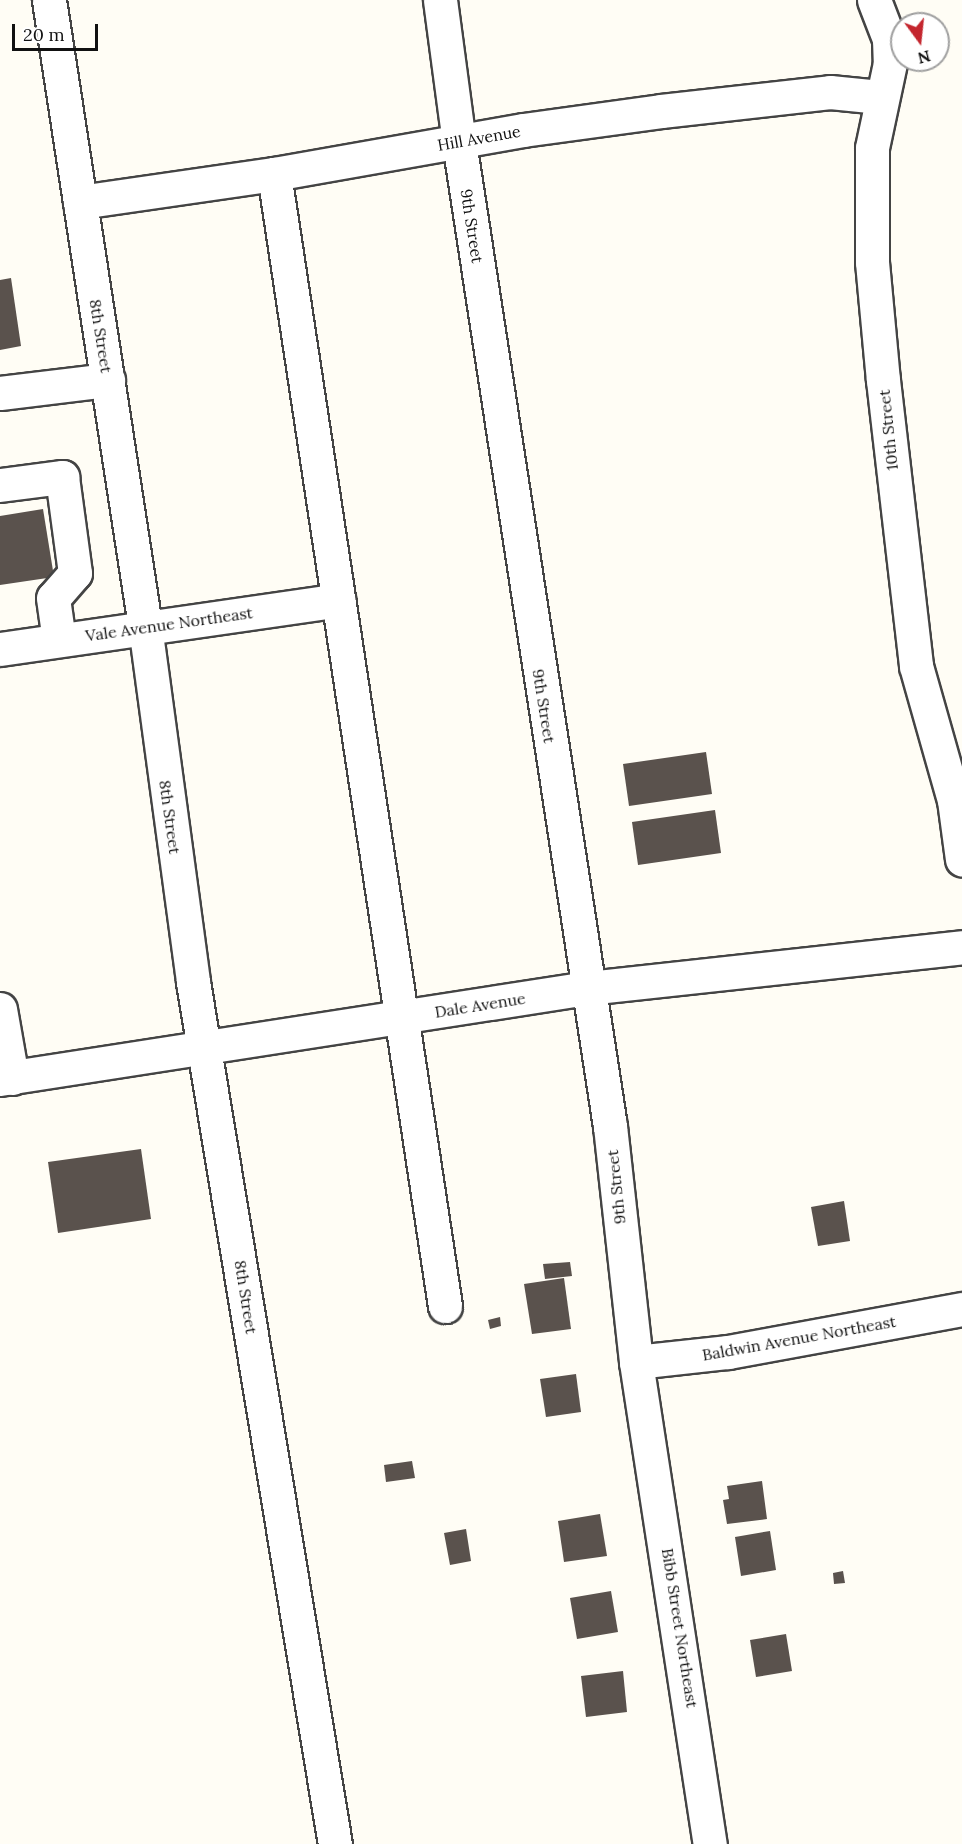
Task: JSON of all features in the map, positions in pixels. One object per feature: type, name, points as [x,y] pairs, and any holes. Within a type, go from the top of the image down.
[{"type":"street","name":"8th Street","points":[[49,0],[145,626],[204,1047],[335,1844]]},
{"type":"street","name":"9th Street","points":[[440,0],[459,142],[610,1126],[636,1362],[646,1413]]},
{"type":"street","name":"10th Street","points":[[874,0],[890,39],[890,63],[880,97],[872,148],[872,262],[884,391],[916,666],[951,790],[962,859]]},
{"type":"street","name":"Hill Avenue","points":[[80,202],[274,174],[459,142],[649,113],[830,92],[880,97]]},
{"type":"street","points":[[274,174],[445,1306]]},
{"type":"street","points":[[0,393],[108,380]]},
{"type":"street","points":[[0,485],[62,477],[75,573],[53,598],[59,640]]},
{"type":"street","name":"Vale Avenue Northeast","points":[[0,649],[145,626],[338,600]]},
{"type":"street","name":"Dale Avenue","points":[[6,1078],[587,987],[962,946]]},
{"type":"street","points":[[0,1009],[6,1078]]},
{"type":"street","name":"Baldwin Avenue Northeast","points":[[636,1362],[728,1352],[962,1310]]},
{"type":"street","name":"Bibb Street Northeast","points":[[646,1413],[710,1844]]},
{"type":"building","points":[[11,278],[21,346],[0,350],[0,280]]},
{"type":"building","points":[[43,509],[54,577],[0,585],[0,516]]},
{"type":"building","points":[[706,752],[712,794],[629,806],[623,764]]},
{"type":"building","points":[[715,810],[721,853],[638,865],[632,822]]},
{"type":"building","points":[[141,1149],[151,1219],[58,1233],[48,1162]]},
{"type":"building","points":[[844,1201],[850,1241],[818,1246],[811,1207]]},
{"type":"building","points":[[570,1262],[572,1276],[545,1279],[543,1264]]},
{"type":"building","points":[[564,1278],[571,1329],[532,1334],[524,1284]]},
{"type":"building","points":[[500,1317],[501,1326],[490,1329],[488,1320]]},
{"type":"building","points":[[576,1374],[581,1412],[546,1417],[540,1379]]},
{"type":"building","points":[[412,1461],[415,1478],[386,1482],[384,1465]]},
{"type":"building","points":[[762,1481],[767,1519],[727,1524],[723,1500],[729,1499],[727,1486]]},
{"type":"building","points":[[600,1514],[607,1556],[564,1562],[558,1521]]},
{"type":"building","points":[[466,1529],[471,1561],[450,1565],[444,1533]]},
{"type":"building","points":[[770,1531],[776,1570],[741,1576],[735,1537]]},
{"type":"building","points":[[843,1571],[845,1583],[834,1584],[833,1573]]},
{"type":"building","points":[[611,1591],[618,1632],[577,1639],[570,1598]]},
{"type":"building","points":[[786,1634],[792,1671],[756,1677],[750,1640]]},
{"type":"building","points":[[623,1671],[627,1712],[586,1717],[581,1676]]}]
